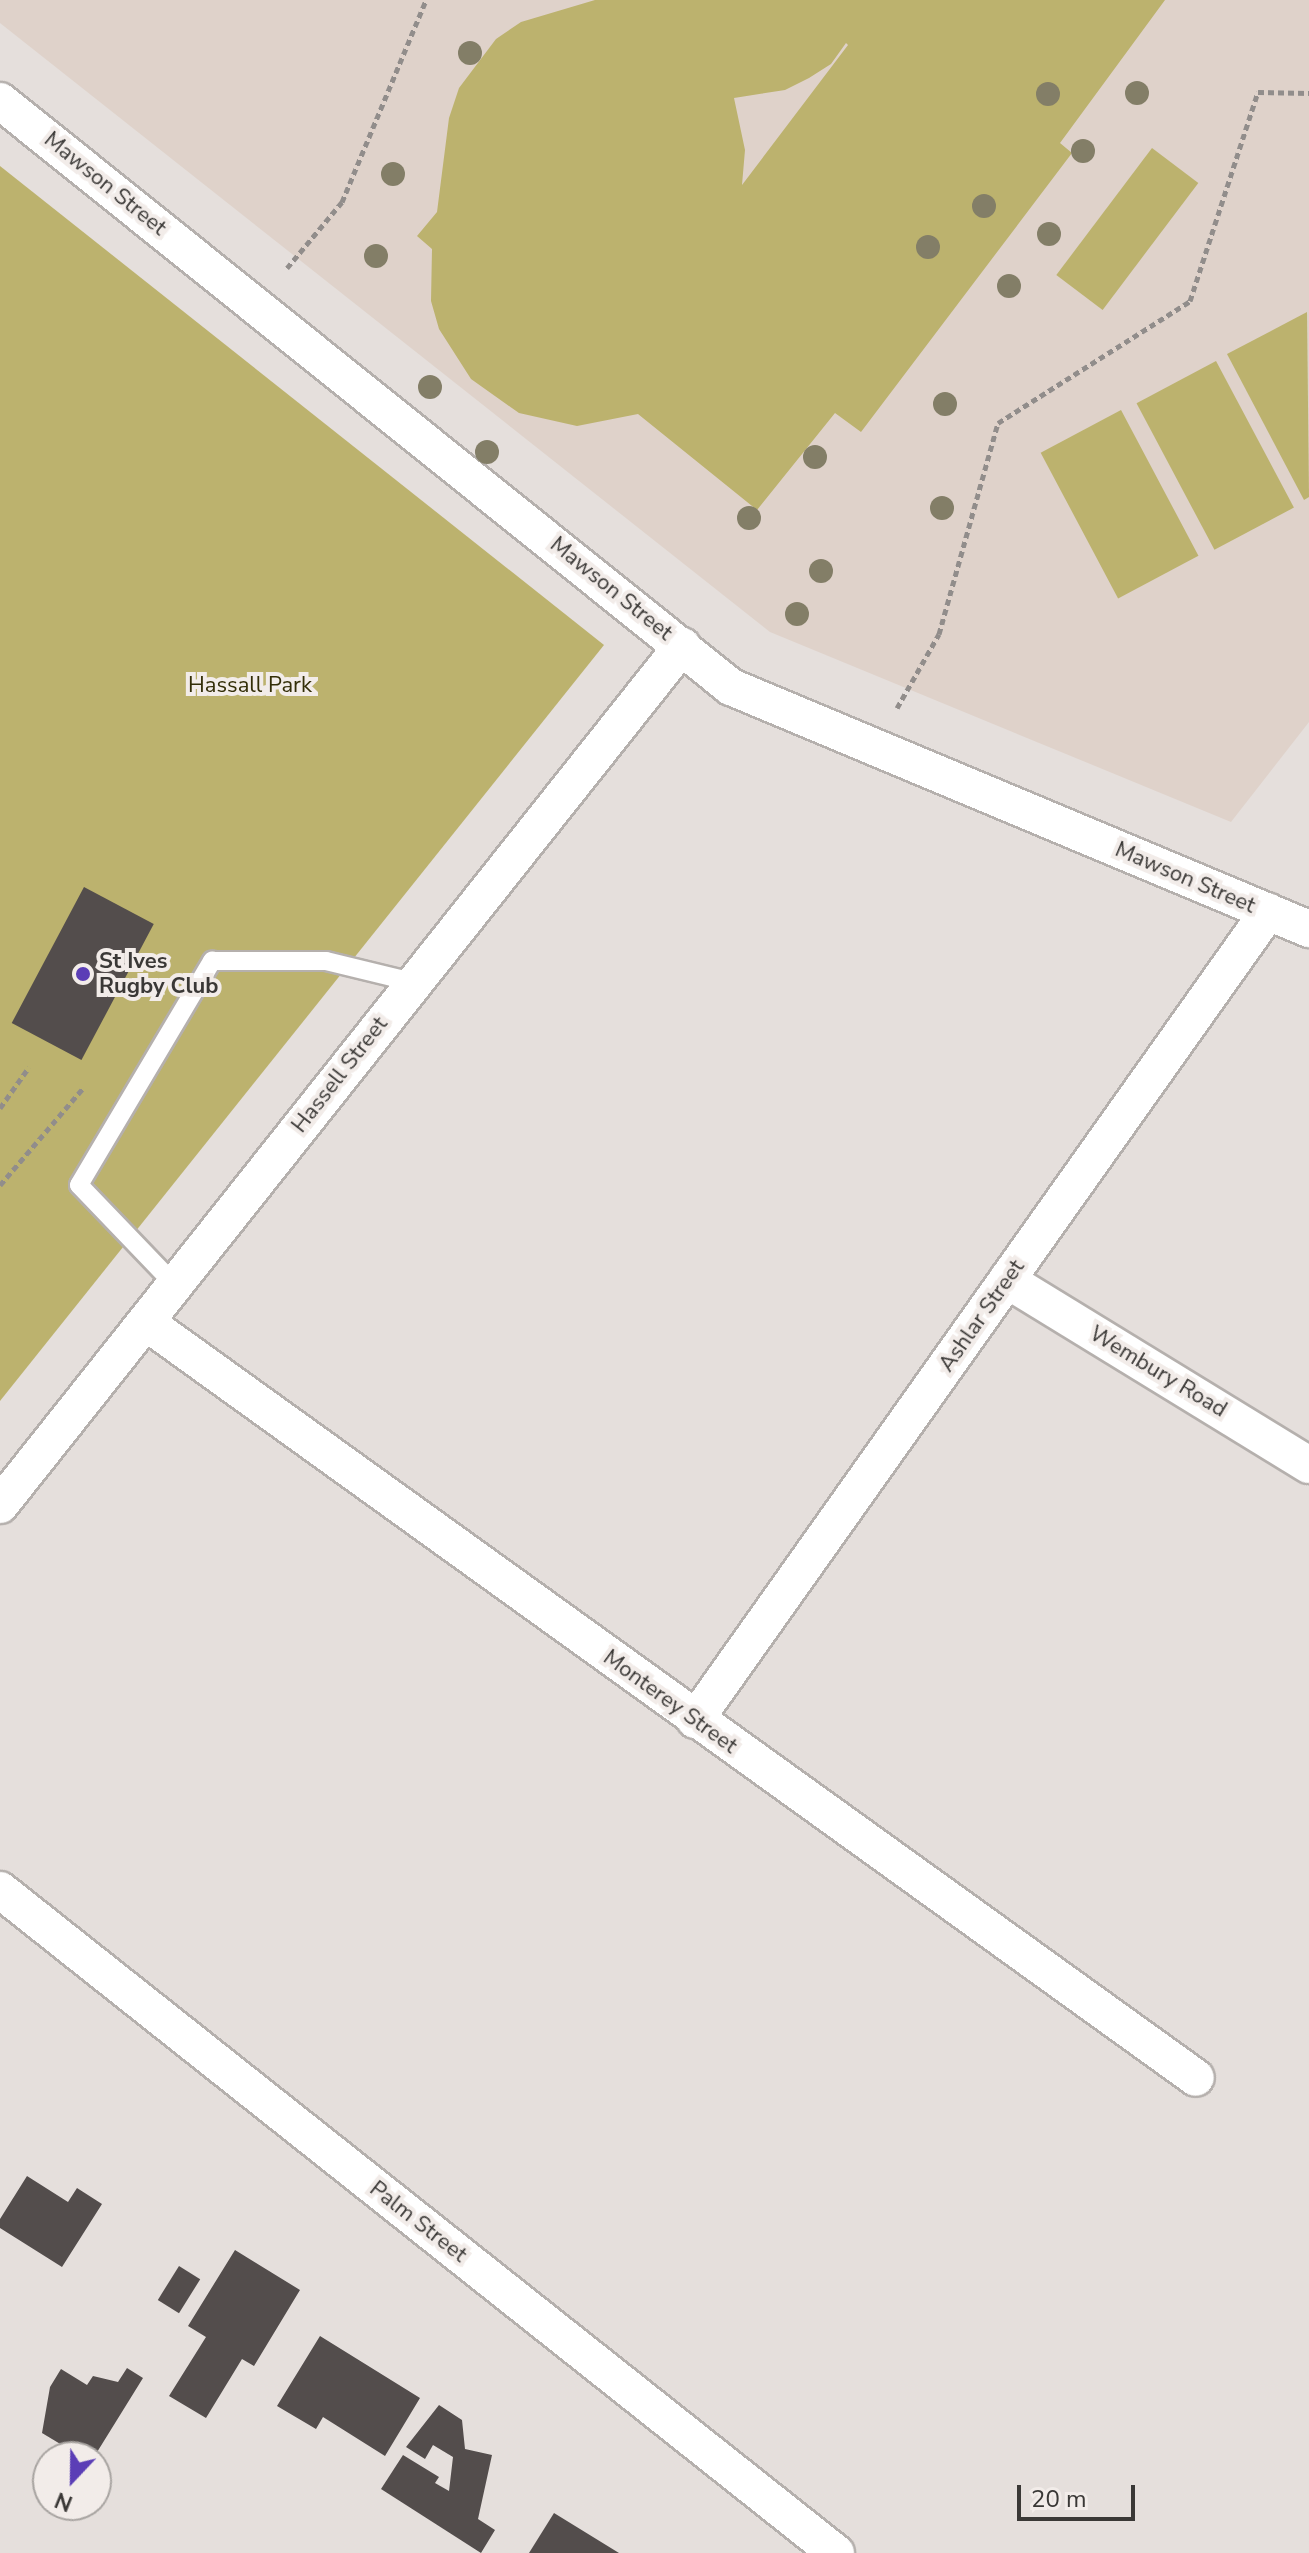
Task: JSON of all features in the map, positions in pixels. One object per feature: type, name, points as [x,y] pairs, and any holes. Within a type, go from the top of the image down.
[{"type":"street","name":"Mawson Street","points":[[0,101],[731,687],[1309,929]]},
{"type":"street","name":"Hassell Street","points":[[0,1505],[682,646]]},
{"type":"street","name":"Ashlar Street","points":[[695,1720],[1268,912]]},
{"type":"street","name":"Wembury Road","points":[[1007,1280],[1309,1465]]},
{"type":"street","name":"Monterey Street","points":[[147,1323],[1196,2078]]},
{"type":"street","name":"Palm Street","points":[[0,1890],[836,2553]]},
{"type":"lane","points":[[176,1286],[79,1185],[212,961],[326,961],[413,982]]},
{"type":"path","points":[[287,268],[342,202],[426,0]]},
{"type":"path","points":[[897,708],[939,634],[998,423],[1190,301],[1258,92],[1309,93]]},
{"type":"path","points":[[0,1108],[29,1067]]},
{"type":"path","points":[[0,1185],[83,1088]]},
{"type":"shaded area","points":[[0,0],[1309,0],[1309,722],[1231,822],[770,632],[0,23]]},
{"type":"green space","points":[[595,0],[1165,0],[1060,143],[1072,153],[861,432],[835,413],[757,510],[638,414],[577,426],[519,413],[471,379],[439,329],[431,301],[432,249],[417,236],[437,212],[449,118],[459,88],[496,39],[521,22]],"holes":[[[846,43],[848,45],[742,185],[745,150],[734,98],[785,90],[831,64]]]},
{"type":"green space","points":[[1152,148],[1198,183],[1103,310],[1056,275]]},
{"type":"green space","name":"Hassall Park","points":[[0,166],[604,645],[0,1401]]},
{"type":"green space","points":[[1307,312],[1309,497],[1304,500],[1227,354]]},
{"type":"green space","points":[[1216,361],[1294,508],[1214,550],[1137,403]]},
{"type":"green space","points":[[1121,410],[1198,556],[1118,598],[1041,453]]},
{"type":"building","name":"St Ives Rugby Club","points":[[84,887],[154,924],[81,1060],[12,1023]]},
{"type":"building","points":[[27,2176],[68,2202],[77,2188],[102,2204],[62,2267],[0,2228],[0,2219]]},
{"type":"building","points":[[235,2250],[300,2290],[254,2366],[242,2359],[206,2418],[169,2396],[206,2337],[188,2326]]},
{"type":"building","points":[[179,2266],[200,2279],[179,2313],[158,2300]]},
{"type":"building","points":[[320,2336],[420,2398],[385,2456],[323,2417],[316,2429],[277,2406]]},
{"type":"building","points":[[127,2368],[143,2378],[104,2441],[55,2441],[42,2433],[50,2387],[61,2369],[87,2385],[93,2376],[118,2382]]},
{"type":"building","points":[[439,2405],[462,2420],[465,2449],[492,2455],[478,2519],[495,2530],[481,2553],[381,2489],[403,2455],[439,2477],[435,2483],[449,2491],[453,2457],[433,2445],[425,2459],[406,2447]]},
{"type":"building","points":[[554,2513],[619,2553],[529,2553]]},
{"type":"place","name":"St Ives Rugby Club","points":[[83,974]]}]
